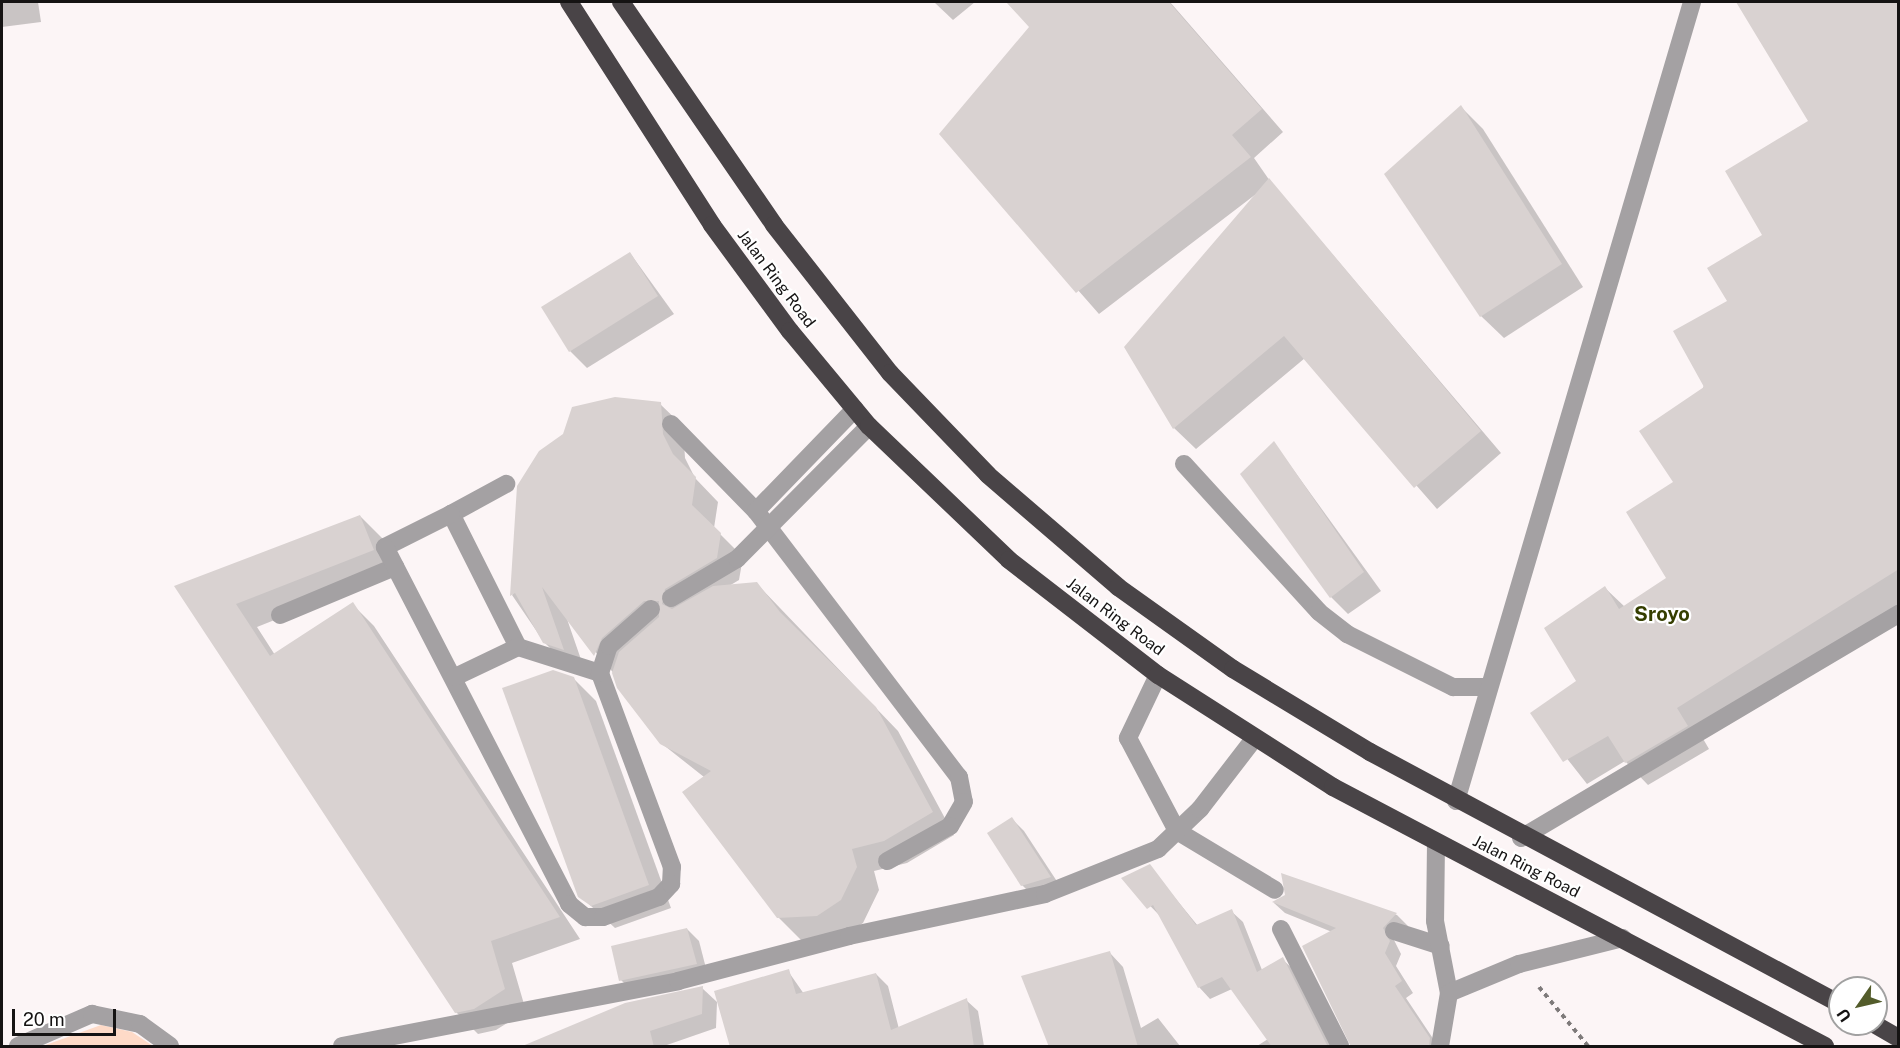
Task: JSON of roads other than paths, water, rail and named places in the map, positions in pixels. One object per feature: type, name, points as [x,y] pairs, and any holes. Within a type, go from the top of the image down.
[{"type":"highway","name":"Jalan Ring Road","points":[[569,2],[712,225],[855,409],[869,426],[1009,560],[1158,675],[1254,739],[1436,843],[1623,939],[1825,1047]]},
{"type":"highway","name":"Jalan Ring Road","points":[[621,2],[837,309],[988,475],[1177,631],[1294,708],[1521,838],[1828,998]]},
{"type":"street","points":[[1456,801],[1692,2]]},
{"type":"street","points":[[756,511],[855,409]]},
{"type":"street","points":[[671,424],[756,511],[959,777],[964,802],[950,826],[887,861]]},
{"type":"street","points":[[671,598],[718,574],[869,426]]},
{"type":"street","points":[[1184,464],[1319,612],[1347,634],[1453,687],[1489,687]]},
{"type":"street","points":[[506,484],[385,547],[455,677],[569,904],[585,917],[603,917],[659,897],[671,884],[672,867],[600,673],[609,646],[651,609]]},
{"type":"street","points":[[451,514],[518,647]]},
{"type":"street","points":[[280,615],[394,567]]},
{"type":"street","points":[[1521,838],[1899,614]]},
{"type":"street","points":[[455,677],[518,647],[600,673]]},
{"type":"street","points":[[1158,675],[1128,738],[1177,831],[1275,890]]},
{"type":"street","points":[[342,1047],[446,1038],[849,936],[1045,894],[1158,849],[1177,831],[1254,739]]},
{"type":"street","points":[[1436,843],[1435,921],[1449,993],[1440,1047]]},
{"type":"street","points":[[1281,929],[1340,1047]]},
{"type":"street","points":[[1394,931],[1441,946]]},
{"type":"street","points":[[1449,993],[1520,964],[1623,939]]},
{"type":"street","points":[[18,1047],[92,1014],[140,1024],[170,1047]]},
{"type":"district","name":"Sroyo","points":[[1662,614]]}]
